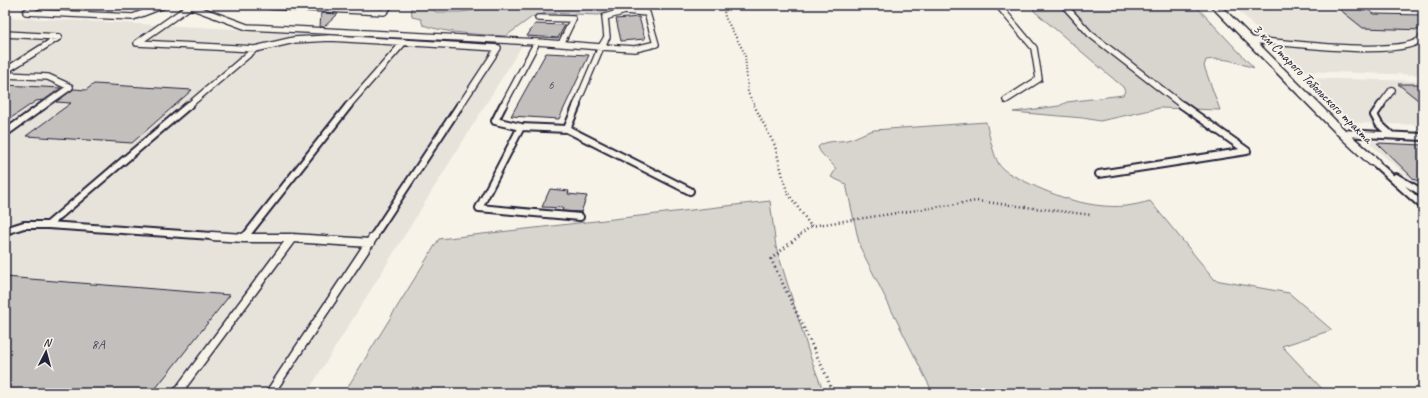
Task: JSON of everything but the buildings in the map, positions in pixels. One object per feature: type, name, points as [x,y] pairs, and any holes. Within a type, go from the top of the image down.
[{"type":"street","name":"3 км Старого Тобольского тракта","points":[[1215,5],[1342,133],[1374,162]]},
{"type":"lane","points":[[38,5],[26,12],[133,17],[164,5]]},
{"type":"lane","points":[[271,5],[269,6],[384,12],[390,5]]},
{"type":"lane","points":[[998,5],[1034,48],[1039,80],[1006,100]]},
{"type":"lane","points":[[1064,5],[1090,34],[1184,107],[1247,151],[1099,174]]},
{"type":"lane","points":[[270,393],[498,48],[330,38],[294,40],[255,49],[137,43],[191,6],[247,27],[536,42],[601,47],[635,48],[656,44],[647,13],[636,10],[614,12],[604,17],[607,37],[601,47],[567,129]]},
{"type":"lane","points":[[538,18],[573,20],[561,44]]},
{"type":"lane","points":[[5,34],[59,37],[5,71]]},
{"type":"lane","points":[[1249,40],[1281,41],[1348,49],[1375,50],[1415,44],[1421,40],[1423,36]]},
{"type":"lane","points":[[244,238],[360,91],[404,42]]},
{"type":"lane","points":[[536,42],[495,121],[521,127],[567,129],[690,190]]},
{"type":"lane","points":[[48,225],[255,49]]},
{"type":"lane","points":[[5,74],[48,76],[70,87],[5,133]]},
{"type":"lane","points":[[1391,135],[1379,124],[1374,115],[1392,90]]},
{"type":"lane","points":[[521,127],[479,208],[580,217]]},
{"type":"lane","points":[[1342,133],[1423,137]]},
{"type":"lane","points":[[1374,162],[1397,178],[1423,193]]},
{"type":"lane","points":[[1374,162],[1423,206]]},
{"type":"lane","points":[[5,231],[24,225],[48,225],[244,238],[292,238],[370,243]]},
{"type":"lane","points":[[177,393],[292,238]]},
{"type":"path","points":[[722,5],[725,17],[745,54],[748,94],[774,146],[787,192],[811,226]]},
{"type":"path","points":[[832,393],[827,377],[771,259],[811,226],[977,202],[1092,215]]},
{"type":"shaded area","points":[[411,5],[431,5],[432,9],[436,12],[461,12],[514,5],[680,5],[670,7],[618,8],[599,15],[546,13],[532,17],[506,36],[453,32],[423,25],[421,19],[412,17]]},
{"type":"shaded area","points":[[749,5],[849,5],[752,11]]},
{"type":"shaded area","points":[[1034,5],[1195,5],[1254,68],[1220,59],[1206,60],[1204,66],[1220,110],[1160,108],[1100,121],[1083,118],[1013,112],[1059,106],[1067,102],[1123,95],[1125,91],[1123,87],[1034,11]]},
{"type":"shaded area","points":[[1233,5],[1423,5],[1423,10],[1235,7]]},
{"type":"shaded area","points":[[1238,10],[1423,14],[1423,75],[1298,71]]},
{"type":"shaded area","points":[[5,17],[523,44],[307,393],[5,393]]},
{"type":"shaded area","points":[[1304,78],[1423,81],[1423,125],[1351,123]]},
{"type":"shaded area","points":[[986,122],[992,146],[999,164],[1010,174],[1062,197],[1087,204],[1100,206],[1126,206],[1150,201],[1215,280],[1289,293],[1332,330],[1282,346],[1326,393],[933,393],[860,247],[846,184],[831,177],[836,169],[821,153],[818,147],[824,143],[851,139],[874,130]]},
{"type":"shaded area","points":[[1367,141],[1423,144],[1423,189],[1421,188]]},
{"type":"shaded area","points":[[770,201],[776,247],[810,356],[824,393],[344,393],[439,239]]}]
